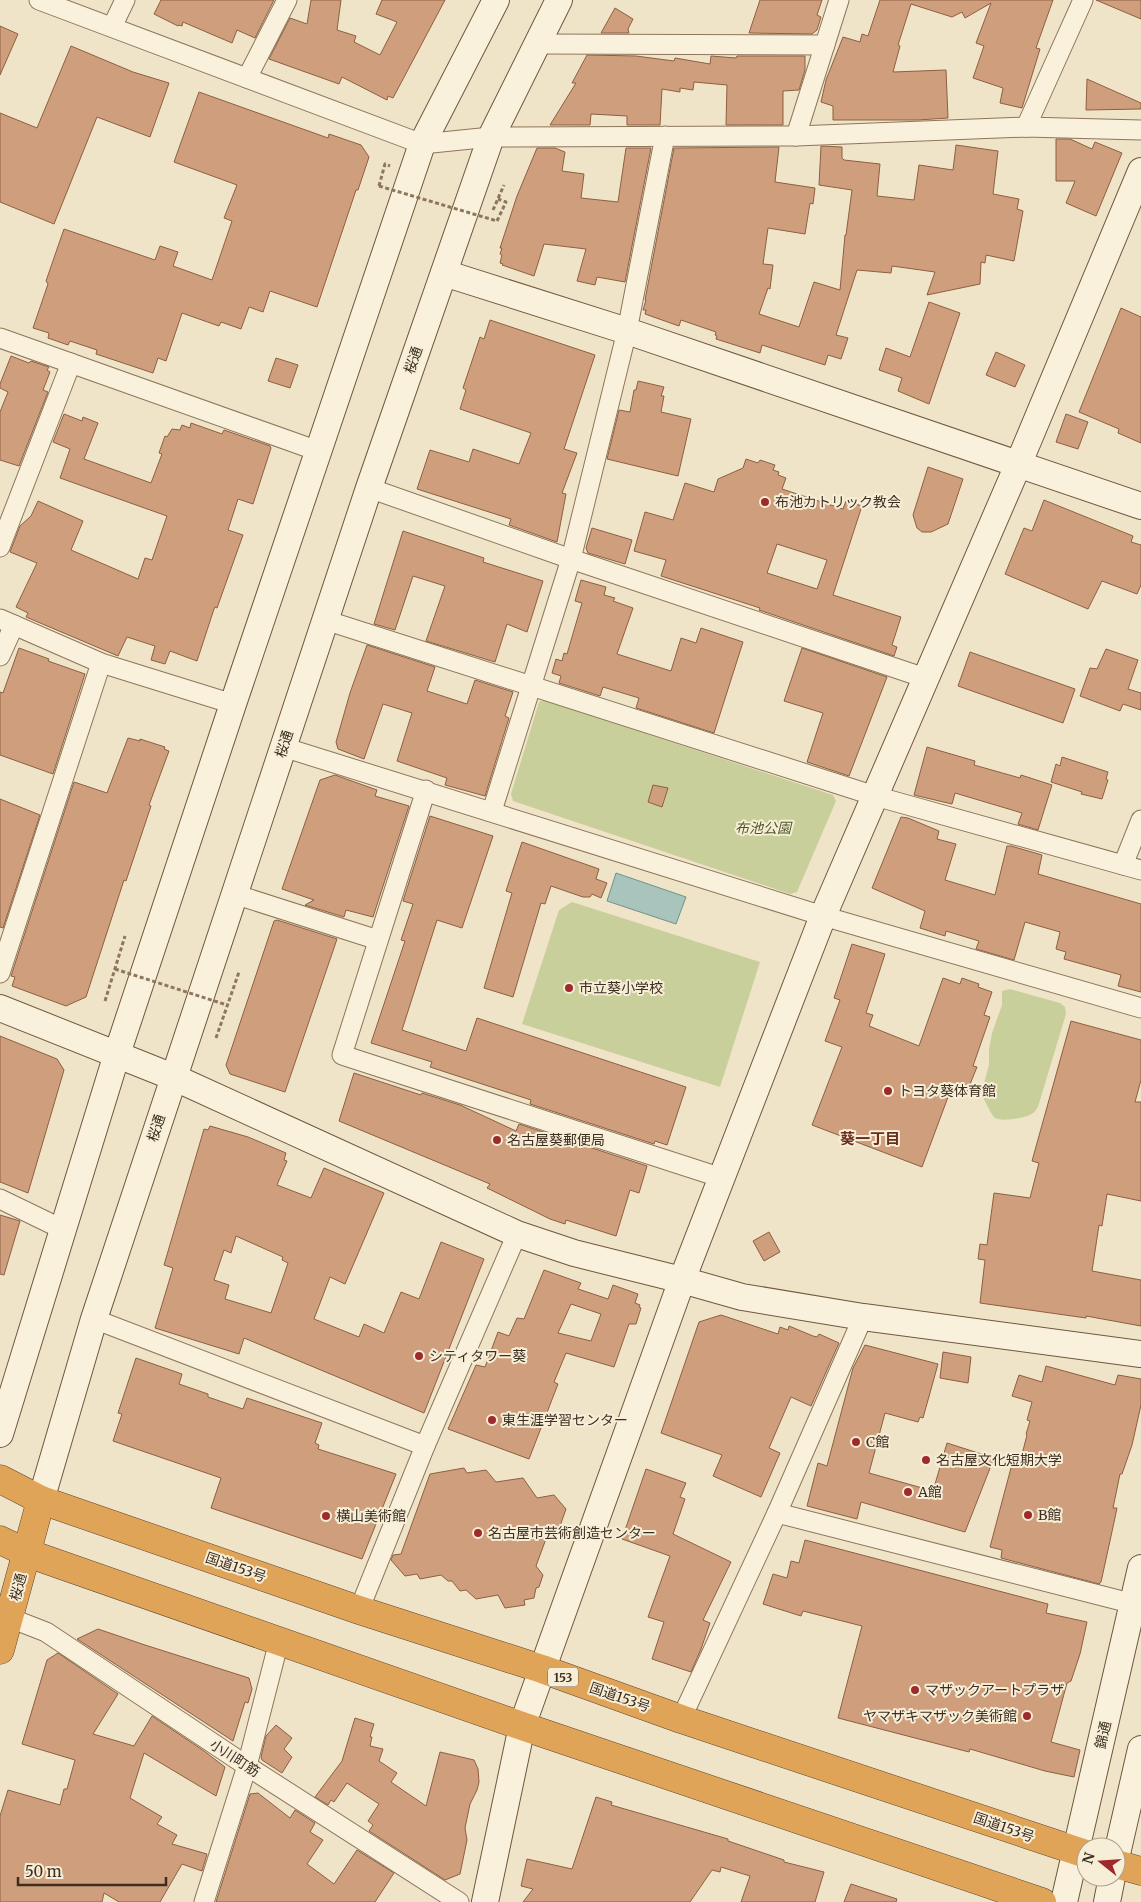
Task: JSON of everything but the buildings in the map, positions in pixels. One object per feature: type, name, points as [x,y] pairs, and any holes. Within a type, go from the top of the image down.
[{"type":"highway","name":"国道153号","points":[[0,1479],[41,1500],[359,1610],[542,1669],[681,1719],[1076,1851]]},
{"type":"highway","name":"桜通","points":[[0,1650],[41,1500]]},
{"type":"highway","points":[[0,1540],[27,1552],[522,1726],[1042,1902]]},
{"type":"highway","points":[[1126,1867],[1141,1872]]},
{"type":"street","points":[[39,0],[422,144],[491,137],[796,136],[1026,127],[1141,130]]},
{"type":"street","points":[[112,27],[125,0]]},
{"type":"street","points":[[247,78],[287,0]]},
{"type":"street","points":[[0,1434],[118,1054],[233,704],[422,144],[496,0]]},
{"type":"street","name":"桜通","points":[[41,1500],[94,1319],[369,488],[491,137],[559,0]]},
{"type":"street","points":[[796,136],[840,0]]},
{"type":"street","points":[[1026,127],[1083,0]]},
{"type":"street","points":[[537,44],[825,45]]},
{"type":"street","points":[[492,811],[571,559],[627,331],[665,136]]},
{"type":"street","points":[[486,1902],[522,1726],[682,1280],[823,916],[1018,465],[1141,171]]},
{"type":"street","points":[[444,273],[627,331],[1141,506]]},
{"type":"street","points":[[0,338],[318,450]]},
{"type":"street","points":[[0,546],[71,363]]},
{"type":"street","points":[[369,488],[571,559],[925,678]]},
{"type":"street","points":[[325,620],[874,796],[1141,870]]},
{"type":"street","points":[[0,656],[7,622],[101,663],[233,704]]},
{"type":"street","points":[[0,973],[101,663]]},
{"type":"street","points":[[284,747],[823,916],[1141,1008]]},
{"type":"street","points":[[426,790],[342,1055],[722,1178]]},
{"type":"street","points":[[1123,865],[1141,820]]},
{"type":"street","points":[[234,894],[378,940]]},
{"type":"street","points":[[0,1008],[173,1077],[517,1234],[574,1253],[742,1297],[863,1317],[1141,1354]]},
{"type":"street","points":[[0,1199],[64,1230]]},
{"type":"street","points":[[359,1610],[425,1446],[517,1234]]},
{"type":"street","points":[[681,1719],[777,1513],[863,1317]]},
{"type":"street","points":[[94,1319],[425,1446]]},
{"type":"street","points":[[777,1513],[1134,1604]]},
{"type":"street","name":"錦通","points":[[1084,1837],[1141,1568]]},
{"type":"street","name":"小川町筋","points":[[10,1618],[46,1632],[247,1766],[459,1902]]},
{"type":"street","points":[[204,1902],[247,1766],[279,1641]]},
{"type":"street","points":[[1121,1837],[1141,1749]]},
{"type":"street","name":"錦通","points":[[1064,1902],[1076,1867]]},
{"type":"street","points":[[1107,1902],[1110,1887]]},
{"type":"path","points":[[391,166],[385,164],[379,186],[497,221],[506,202],[498,199]]},
{"type":"path","points":[[493,210],[504,185]]},
{"type":"path","points":[[104,1001],[126,936]]},
{"type":"path","points":[[115,969],[228,1004]]},
{"type":"path","points":[[216,1038],[239,972]]},
{"type":"green space","name":"布池公園","points":[[543,700],[833,795],[836,801],[797,892],[790,894],[513,801],[511,794],[539,702]]},
{"type":"green space","points":[[572,902],[760,962],[720,1087],[522,1024],[559,910]]},
{"type":"green space","points":[[1010,989],[1060,1003],[1065,1007],[1066,1014],[1038,1107],[1030,1115],[1003,1120],[993,1116],[981,1094],[989,1065],[992,1033],[1002,1005],[1002,991]]},
{"type":"water","points":[[616,873],[686,897],[676,924],[607,901]]},
{"type":"place","name":"布池カトリック教会","points":[[765,502]]},
{"type":"place","name":"市立葵小学校","points":[[569,988]]},
{"type":"place","name":"トヨタ葵体育館","points":[[888,1091]]},
{"type":"place","name":"名古屋葵郵便局","points":[[497,1140]]},
{"type":"place","name":"シティタワー葵","points":[[419,1356]]},
{"type":"place","name":"東生涯学習センター","points":[[492,1420]]},
{"type":"place","name":"C館","points":[[856,1442]]},
{"type":"place","name":"名古屋文化短期大学","points":[[926,1460]]},
{"type":"place","name":"A館","points":[[908,1492]]},
{"type":"place","name":"B館","points":[[1028,1515]]},
{"type":"place","name":"横山美術館","points":[[326,1516]]},
{"type":"place","name":"名古屋市芸術創造センター","points":[[478,1533]]},
{"type":"place","name":"マザックアートプラザ","points":[[915,1690]]},
{"type":"place","name":"ヤマザキマザック美術館","points":[[1027,1716]]},
{"type":"district","name":"葵一丁目","points":[[870,1138]]}]
